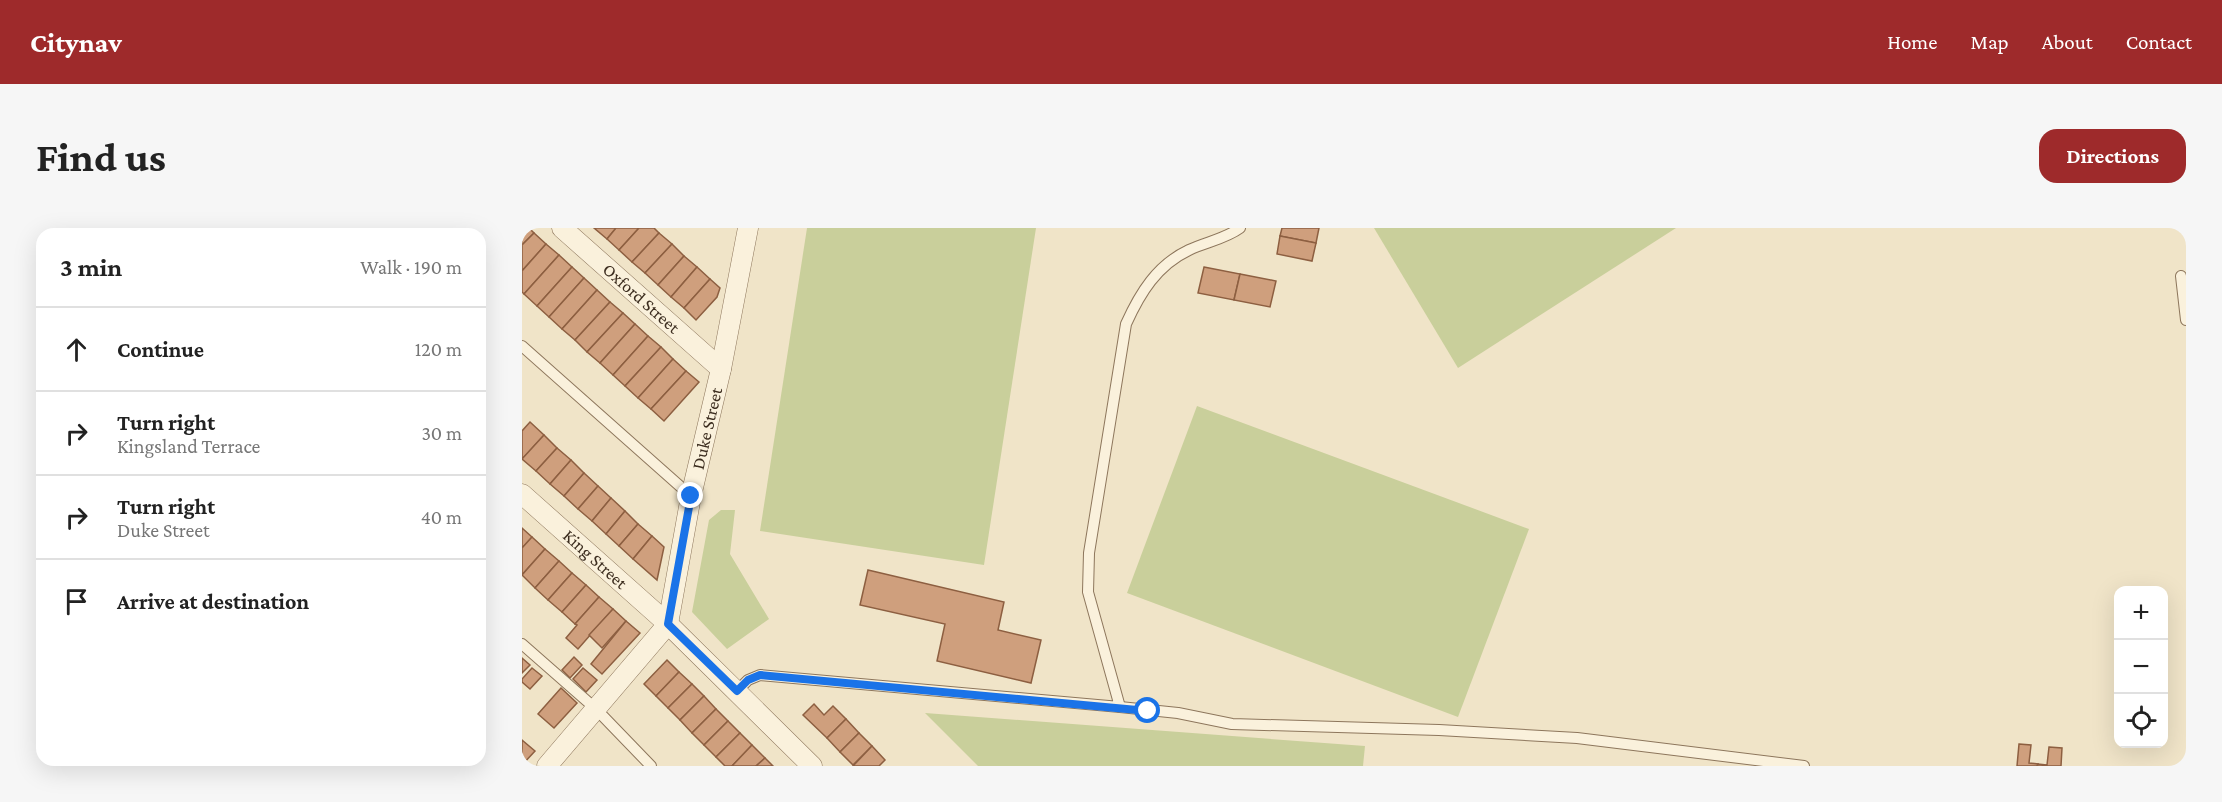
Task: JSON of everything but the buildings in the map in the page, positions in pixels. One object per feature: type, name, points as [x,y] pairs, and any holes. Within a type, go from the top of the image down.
[{"type":"street","name":"Oxford Street","points":[[562,228],[721,369]]},
{"type":"street","name":"Duke Street","points":[[668,624],[691,496],[721,369],[748,228]]},
{"type":"street","name":"King Street","points":[[522,494],[668,624],[812,766]]},
{"type":"street","points":[[547,766],[668,624]]},
{"type":"lane","points":[[1120,707],[1088,592],[1088,574],[1089,553],[1126,324],[1137,299],[1153,277],[1170,262],[1189,250],[1228,236],[1240,228]]},
{"type":"lane","points":[[2181,276],[2186,320]]},
{"type":"lane","points":[[522,346],[691,496]]},
{"type":"lane","points":[[522,644],[596,709],[651,766]]},
{"type":"lane","points":[[737,691],[748,680],[760,675],[1178,713],[1232,724],[1439,730],[1577,738],[1804,766]]},
{"type":"green space","points":[[807,228],[1036,228],[984,565],[760,531]]},
{"type":"green space","points":[[1374,228],[1676,228],[1458,368]]},
{"type":"green space","points":[[1197,406],[1529,529],[1458,717],[1127,593]]},
{"type":"green space","points":[[721,510],[735,510],[730,554],[769,619],[727,649],[692,612],[709,520]]},
{"type":"green space","points":[[925,713],[1365,746],[1363,766],[978,766]]},
{"type":"route","points":[[691,496],[668,624],[737,691],[748,680],[760,675],[1148,711]]}]
